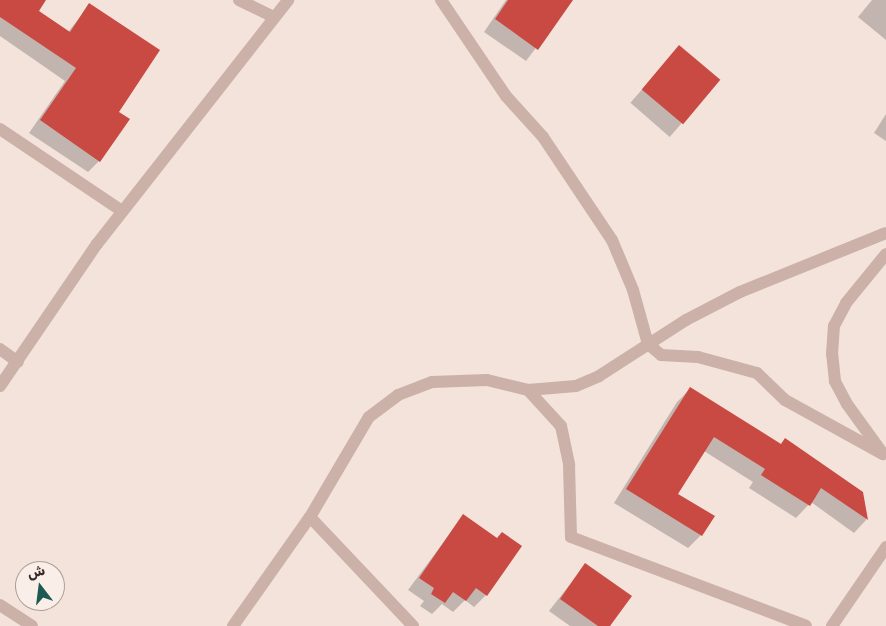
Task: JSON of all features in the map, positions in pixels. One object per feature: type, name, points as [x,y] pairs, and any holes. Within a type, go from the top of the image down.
[{"type":"street","points":[[239,0],[274,17]]},
{"type":"street","points":[[0,386],[122,210],[288,0]]},
{"type":"street","points":[[441,0],[506,96],[543,137],[612,240],[632,290],[648,344],[661,355],[698,357],[757,373],[785,400],[885,457]]},
{"type":"street","points":[[0,129],[122,210]]},
{"type":"street","points":[[233,626],[310,517],[369,417],[398,395],[432,382],[486,380],[528,390],[576,386],[740,292],[886,233]]},
{"type":"street","points":[[885,457],[839,389],[832,354],[834,326],[846,303],[886,254]]},
{"type":"street","points":[[0,349],[18,362]]},
{"type":"street","points":[[528,390],[561,426],[570,465],[571,537],[806,626]]},
{"type":"street","points":[[310,517],[413,626]]},
{"type":"street","points":[[832,626],[886,547]]},
{"type":"street","points":[[0,605],[32,626]]},
{"type":"building","points":[[0,0],[46,0],[39,11],[70,32],[89,3],[160,50],[119,112],[130,119],[100,162],[40,120],[76,68],[0,17]]},
{"type":"building","points":[[508,0],[573,0],[538,50],[495,19]]},
{"type":"building","points":[[679,45],[720,80],[683,124],[642,89]]},
{"type":"building","points":[[690,387],[781,444],[785,438],[863,492],[868,520],[821,488],[810,506],[761,475],[765,469],[714,437],[678,494],[715,516],[702,536],[626,489]]},
{"type":"building","points":[[463,514],[497,538],[502,532],[522,546],[487,596],[476,588],[466,601],[453,592],[445,603],[431,594],[434,588],[419,578]]},
{"type":"building","points":[[585,563],[632,596],[610,626],[598,626],[560,599]]}]
